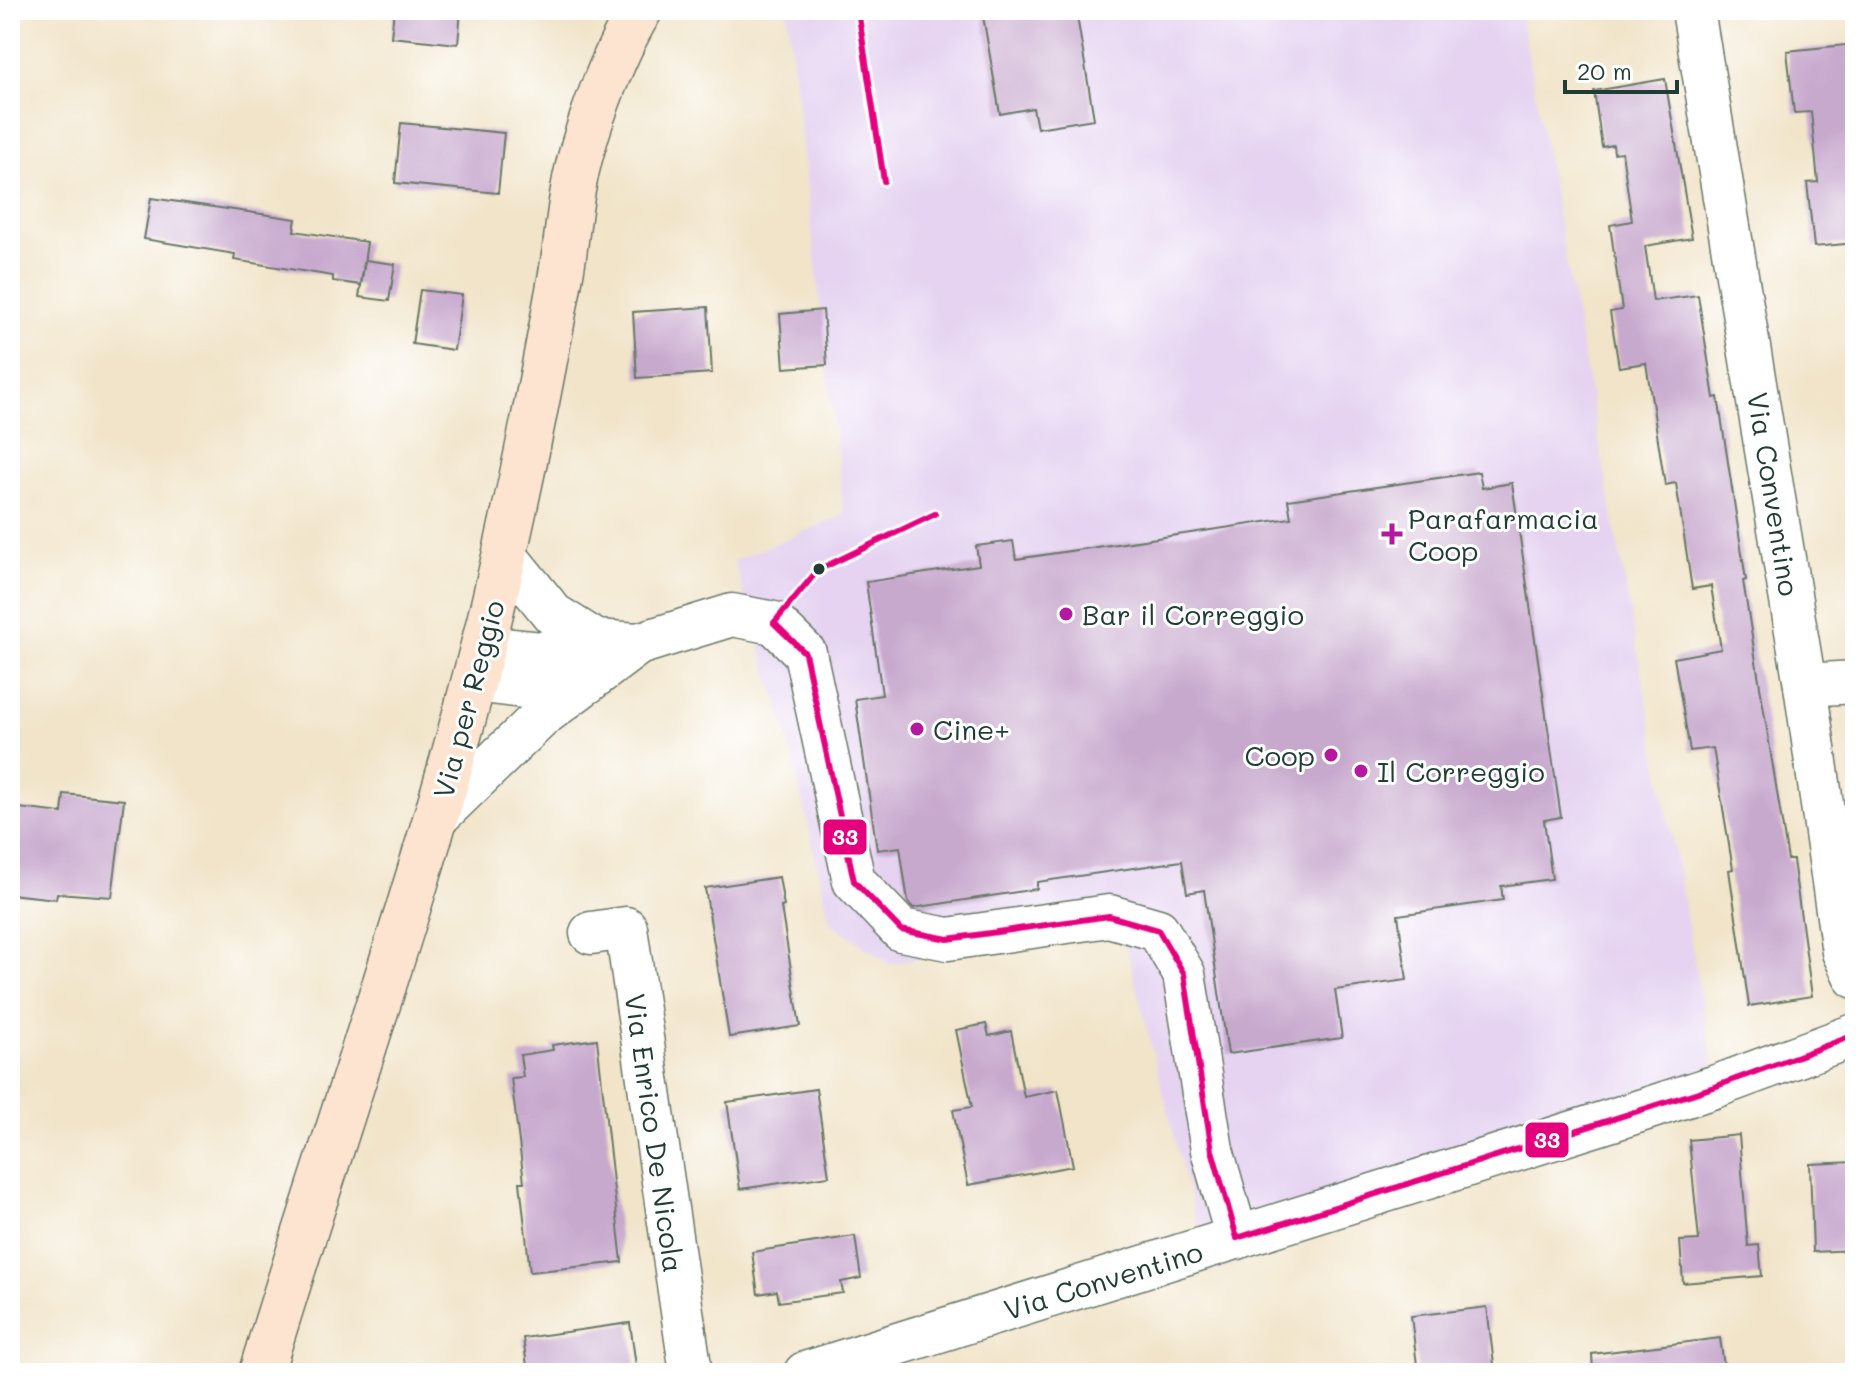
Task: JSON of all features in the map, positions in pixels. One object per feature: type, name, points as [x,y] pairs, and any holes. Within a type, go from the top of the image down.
[{"type":"main road","name":"Via per Reggio","points":[[261,1373],[436,818],[505,555],[562,272],[573,186],[598,102],[637,12]]},
{"type":"street","name":"Via Conventino","points":[[1693,10],[1805,685],[1843,952],[1855,977]]},
{"type":"street","points":[[505,555],[553,614],[596,641]]},
{"type":"street","points":[[436,818],[542,716],[638,644],[732,615],[774,623],[805,653],[854,881],[901,930],[948,939],[1109,916],[1158,930],[1184,974],[1212,1150],[1237,1238]]},
{"type":"street","points":[[478,664],[596,641],[638,644]]},
{"type":"street","points":[[478,664],[532,688],[588,682]]},
{"type":"street","points":[[1805,685],[1855,682]]},
{"type":"street","name":"Via Enrico De Nicola","points":[[591,933],[626,928],[691,1373]]},
{"type":"street","name":"Via Conventino","points":[[805,1373],[1699,1092],[1855,1035]]},
{"type":"shaded area","name":"Il Correggio","points":[[787,10],[1520,10],[1720,1100],[1209,1273],[1121,926],[889,964],[830,922],[791,749],[734,561],[844,515]]},
{"type":"building","points":[[394,10],[461,10],[458,44],[391,37]]},
{"type":"building","points":[[982,10],[1076,10],[1094,119],[1037,128],[1033,108],[1000,114]]},
{"type":"building","points":[[1855,44],[1855,243],[1814,247],[1807,183],[1818,182],[1811,112],[1794,113],[1787,51]]},
{"type":"building","points":[[1665,79],[1692,238],[1645,246],[1653,301],[1698,295],[1714,398],[1718,397],[1746,580],[1743,581],[1788,860],[1793,860],[1812,996],[1749,1006],[1729,870],[1733,869],[1713,748],[1690,751],[1674,658],[1721,649],[1711,586],[1692,589],[1676,483],[1665,485],[1646,363],[1619,367],[1610,312],[1622,310],[1610,225],[1632,221],[1622,152],[1614,153],[1613,145],[1602,147],[1594,91]]},
{"type":"building","points":[[401,123],[504,133],[498,193],[395,183]]},
{"type":"building","points":[[151,198],[296,219],[294,231],[367,242],[361,285],[333,281],[333,276],[234,260],[235,254],[144,239]]},
{"type":"building","points":[[365,260],[395,264],[389,301],[359,297]]},
{"type":"building","points":[[420,290],[462,295],[454,350],[412,344]]},
{"type":"building","points":[[708,307],[712,373],[637,378],[633,312]]},
{"type":"building","points":[[823,310],[827,365],[784,368],[780,314]]},
{"type":"building","name":"Il Correggio","points":[[1479,472],[1482,488],[1512,483],[1561,817],[1544,820],[1552,879],[1501,886],[1503,900],[1398,915],[1407,980],[1335,990],[1342,1038],[1228,1054],[1204,890],[1187,893],[1182,861],[1037,882],[1037,889],[913,908],[908,902],[900,847],[877,850],[855,699],[882,695],[866,582],[979,565],[976,546],[1013,541],[1016,559],[1291,518],[1288,500]]},
{"type":"building","points":[[64,794],[124,800],[112,897],[57,893],[56,899],[10,894],[10,807],[62,813]]},
{"type":"building","points":[[779,877],[800,1026],[729,1037],[705,888]]},
{"type":"building","points":[[986,1024],[989,1036],[1011,1031],[1024,1097],[1058,1090],[1073,1166],[968,1185],[953,1110],[972,1107],[956,1030]]},
{"type":"building","points":[[597,1039],[622,1262],[530,1272],[520,1182],[524,1182],[511,1078],[523,1077],[520,1055],[553,1050],[552,1045]]},
{"type":"building","points":[[816,1089],[829,1176],[740,1189],[727,1102]]},
{"type":"building","points":[[1739,1135],[1748,1246],[1759,1245],[1762,1276],[1683,1283],[1680,1241],[1699,1240],[1689,1140]]},
{"type":"building","points":[[1855,1162],[1855,1250],[1813,1252],[1810,1164]]},
{"type":"building","points":[[855,1236],[861,1278],[841,1282],[843,1293],[779,1302],[777,1291],[758,1294],[752,1252]]},
{"type":"building","points":[[1487,1307],[1495,1373],[1418,1373],[1411,1316]]},
{"type":"building","points":[[630,1323],[637,1373],[528,1373],[523,1338]]},
{"type":"building","points":[[1720,1338],[1725,1373],[1593,1373],[1592,1354]]},
{"type":"transit line","name":"33","points":[[858,10],[884,181]]},
{"type":"transit line","name":"33","points":[[774,623],[818,570],[935,514]]},
{"type":"transit line","name":"33","points":[[774,623],[805,653],[854,881],[901,930],[948,939],[1109,916],[1158,930],[1184,974],[1212,1150],[1237,1238]]},
{"type":"transit line","name":"33","points":[[1237,1238],[1714,1087],[1855,1035]]},
{"type":"place","name":"Parafarmacia Coop","points":[[1392,534]]},
{"type":"place","name":"Bar il Correggio","points":[[1066,614]]},
{"type":"place","name":"Cine+","points":[[917,729]]},
{"type":"place","name":"Coop","points":[[1331,755]]},
{"type":"place","name":"Il Correggio","points":[[1361,771]]}]
